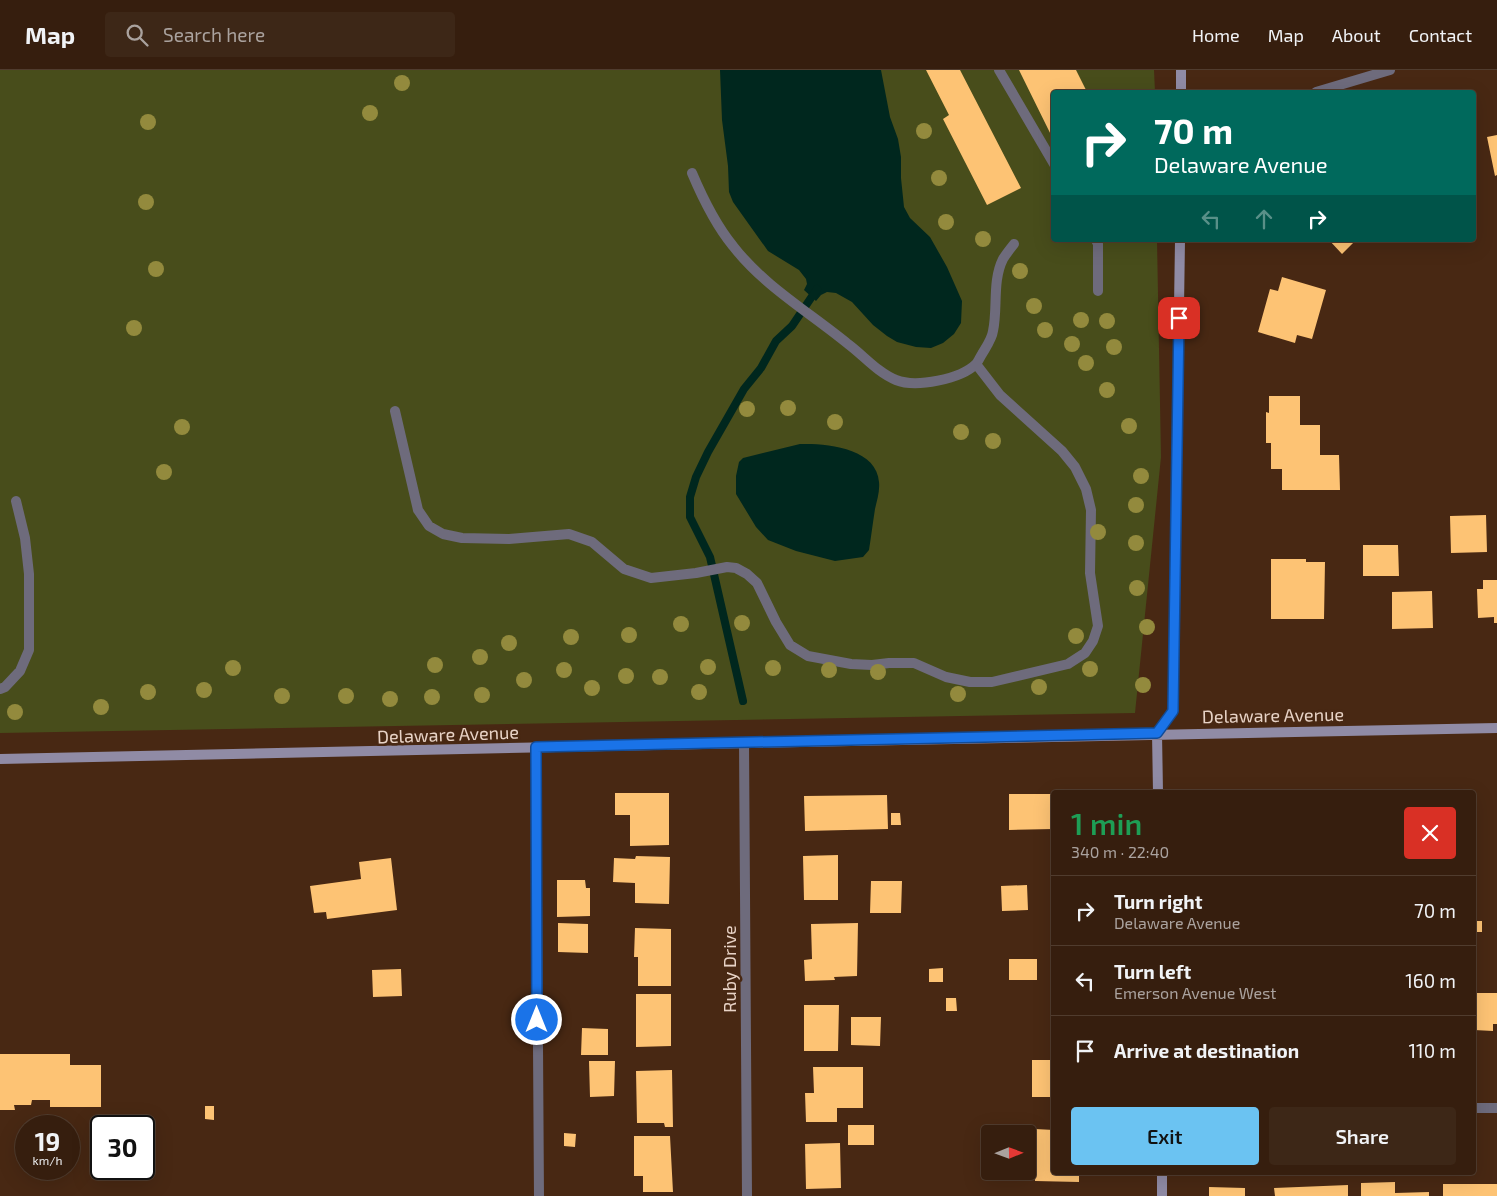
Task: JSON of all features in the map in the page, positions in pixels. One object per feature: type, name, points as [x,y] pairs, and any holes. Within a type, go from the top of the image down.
[{"type":"street","points":[[999,70],[1051,159]]},
{"type":"street","points":[[1181,70],[1181,90]]},
{"type":"street","points":[[1323,90],[1390,70]]},
{"type":"street","points":[[692,173],[709,212],[747,262],[765,280],[882,372],[897,381],[938,380],[956,375],[976,364],[993,332],[995,298],[1002,260],[1014,244]]},
{"type":"street","points":[[1097,242],[1098,291]]},
{"type":"street","points":[[1158,790],[1157,733],[1173,711],[1180,242]]},
{"type":"street","points":[[395,411],[418,510],[429,526],[443,534],[462,538],[508,539],[569,534],[592,542],[624,569],[651,578],[727,567],[736,568],[747,574],[757,583],[776,622],[790,644],[808,656],[843,663],[872,666],[889,663],[914,663],[946,677],[970,682],[992,682],[1068,664],[1085,653],[1093,641],[1098,626],[1090,573],[1091,510],[1086,489],[1075,466],[1062,451],[1000,395],[976,364]]},
{"type":"street","points":[[0,689],[5,687],[20,671],[29,650],[29,574],[25,538],[16,501]]},
{"type":"street","name":"Delaware Avenue","points":[[0,759],[398,752],[536,747],[1157,733],[1497,728]]},
{"type":"street","name":"Ruby Drive","points":[[744,742],[747,1196]]},
{"type":"street","points":[[536,747],[538,1196]]},
{"type":"street","points":[[1476,1108],[1497,1108]]},
{"type":"street","points":[[1162,1175],[1162,1196]]},
{"type":"green space","points":[[0,70],[1154,70],[1155,90],[1051,90],[1051,242],[1157,242],[1161,457],[1135,713],[0,733]]},
{"type":"water","points":[[720,70],[881,70],[890,117],[898,139],[904,207],[910,218],[930,237],[947,267],[962,301],[961,323],[954,334],[943,343],[931,348],[916,347],[897,342],[873,325],[852,302],[836,293],[827,292],[816,301],[804,290],[807,284],[806,279],[799,270],[768,251],[733,202],[729,192],[728,166],[722,120]]},
{"type":"water","points":[[800,444],[823,445],[848,450],[860,455],[876,471],[879,492],[869,550],[863,557],[835,561],[796,551],[768,540],[756,527],[736,494],[736,476],[739,462],[743,458]]},
{"type":"building","points":[[926,70],[960,70],[1021,188],[987,205],[943,119],[949,115]]},
{"type":"building","points":[[1019,70],[1076,70],[1086,90],[1051,90],[1051,135]]},
{"type":"building","points":[[1497,135],[1497,175],[1495,176],[1487,137]]},
{"type":"building","points":[[1331,242],[1354,242],[1342,254]]},
{"type":"building","points":[[1282,277],[1326,290],[1312,339],[1297,335],[1295,343],[1258,332],[1270,289],[1278,291]]},
{"type":"building","points":[[1269,396],[1300,396],[1300,425],[1320,425],[1320,455],[1339,455],[1340,490],[1282,490],[1282,469],[1271,469],[1271,443],[1266,443],[1266,412],[1269,413]]},
{"type":"building","points":[[1486,515],[1487,552],[1451,553],[1450,516]]},
{"type":"building","points":[[1363,545],[1398,545],[1399,576],[1363,576]]},
{"type":"building","points":[[1271,559],[1306,559],[1306,562],[1325,562],[1324,619],[1271,619]]},
{"type":"building","points":[[1483,580],[1497,580],[1497,623],[1494,623],[1494,617],[1478,618],[1477,589],[1483,589]]},
{"type":"building","points":[[1432,591],[1433,628],[1392,629],[1392,592]]},
{"type":"building","points":[[615,793],[669,793],[669,845],[630,846],[630,815],[615,815]]},
{"type":"building","points":[[1009,794],[1051,794],[1051,829],[1009,830]]},
{"type":"building","points":[[887,795],[888,829],[805,831],[804,796]]},
{"type":"building","points":[[891,813],[900,813],[901,825],[891,825]]},
{"type":"building","points":[[1050,848],[1051,848],[1051,899]]},
{"type":"building","points":[[838,855],[838,900],[804,900],[803,856]]},
{"type":"building","points":[[636,856],[670,857],[669,904],[635,903],[635,883],[613,882],[614,858],[635,859]]},
{"type":"building","points":[[391,858],[397,910],[327,919],[326,912],[314,913],[310,886],[361,879],[359,862]]},
{"type":"building","points":[[557,880],[585,880],[586,888],[590,888],[590,916],[557,917]]},
{"type":"building","points":[[871,881],[902,881],[901,913],[870,913]]},
{"type":"building","points":[[1027,885],[1028,910],[1002,911],[1001,886]]},
{"type":"building","points":[[1476,921],[1482,921],[1482,932],[1476,932]]},
{"type":"building","points":[[558,923],[588,924],[588,953],[558,952]]},
{"type":"building","points":[[858,923],[857,976],[834,977],[835,980],[805,981],[804,960],[812,959],[811,924]]},
{"type":"building","points":[[635,928],[671,929],[671,986],[638,986],[638,957],[634,957]]},
{"type":"building","points":[[1009,959],[1037,959],[1037,980],[1009,980]]},
{"type":"building","points":[[943,968],[943,982],[929,982],[929,969]]},
{"type":"building","points":[[401,969],[402,996],[373,997],[372,970]]},
{"type":"building","points":[[1476,993],[1497,993],[1497,1024],[1493,1024],[1493,1031],[1476,1030]]},
{"type":"building","points":[[636,994],[671,994],[671,1046],[636,1047]]},
{"type":"building","points":[[946,998],[956,998],[957,1011],[946,1011]]},
{"type":"building","points":[[804,1005],[839,1005],[838,1051],[804,1051]]},
{"type":"building","points":[[851,1017],[881,1017],[880,1046],[851,1045]]},
{"type":"building","points":[[582,1028],[608,1029],[608,1055],[581,1055]]},
{"type":"building","points":[[0,1054],[70,1054],[70,1065],[101,1065],[101,1107],[50,1107],[50,1100],[32,1100],[31,1105],[14,1105],[15,1110],[0,1110]]},
{"type":"building","points":[[1032,1060],[1051,1060],[1051,1097],[1032,1097]]},
{"type":"building","points":[[589,1061],[615,1061],[614,1096],[590,1097]]},
{"type":"building","points":[[813,1067],[863,1067],[863,1108],[837,1108],[837,1122],[806,1122],[805,1093],[814,1093]]},
{"type":"building","points":[[672,1070],[673,1127],[665,1127],[664,1123],[637,1123],[636,1071]]},
{"type":"building","points":[[205,1106],[214,1106],[214,1120],[205,1119]]},
{"type":"building","points":[[848,1125],[874,1125],[874,1145],[848,1145]]},
{"type":"building","points":[[1036,1129],[1051,1130],[1051,1175],[1079,1175],[1079,1182],[1035,1181]]},
{"type":"building","points":[[564,1133],[576,1134],[575,1147],[564,1146]]},
{"type":"building","points":[[634,1136],[670,1136],[673,1192],[643,1192],[643,1176],[634,1176]]},
{"type":"building","points":[[840,1143],[841,1188],[806,1189],[805,1144]]},
{"type":"building","points":[[1395,1182],[1395,1193],[1429,1192],[1429,1196],[1361,1196],[1361,1183]]},
{"type":"building","points":[[1443,1184],[1497,1184],[1497,1196],[1443,1196]]},
{"type":"building","points":[[1348,1185],[1348,1196],[1275,1196],[1274,1188]]},
{"type":"building","points":[[1209,1187],[1245,1188],[1245,1196],[1209,1196]]},
{"type":"waterway","points":[[743,701],[710,557],[690,517],[690,497],[696,477],[708,452],[744,389],[761,368],[776,341],[792,326],[817,289]]},
{"type":"route","points":[[537,1020],[536,747],[1157,733],[1173,711],[1179,318]]}]
